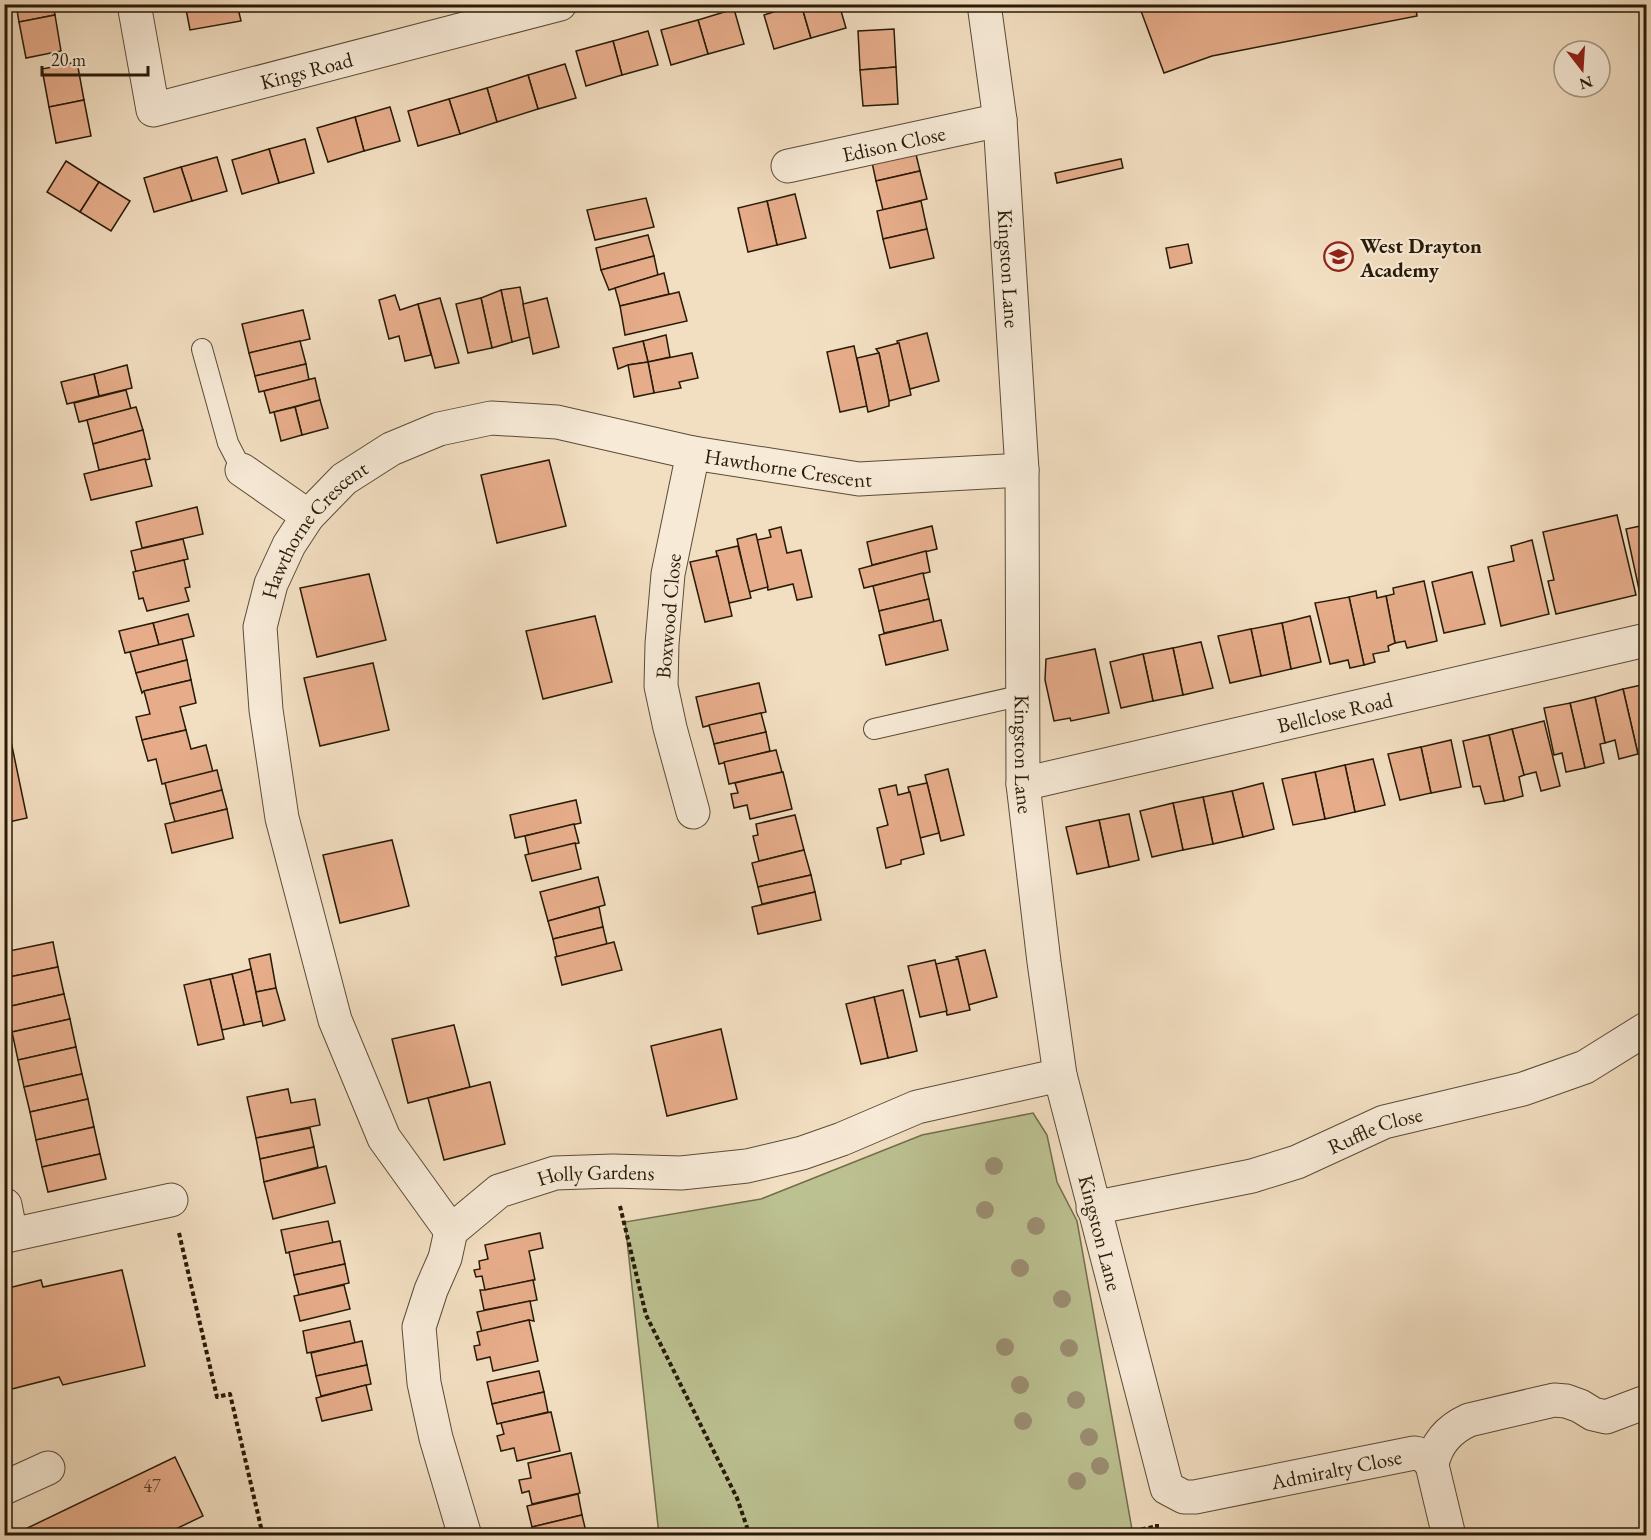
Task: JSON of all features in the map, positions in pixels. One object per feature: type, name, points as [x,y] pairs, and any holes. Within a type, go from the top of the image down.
[{"type":"street","name":"Kings Road","points":[[134,4],[153,110],[558,5]]},
{"type":"street","name":"Kingston Lane","points":[[984,4],[1000,120],[1022,470],[1023,784],[1044,962],[1060,1075],[1167,1488]]},
{"type":"street","name":"Edison Close","points":[[788,166],[1000,120]]},
{"type":"street","name":"Hawthorne Crescent","points":[[451,1231],[384,1138],[335,1020],[282,818],[266,710],[260,627],[271,584],[289,545],[308,516],[344,479],[391,449],[439,429],[491,418],[557,422],[693,453],[859,479],[1022,470]]},
{"type":"street","name":"Boxwood Close","points":[[693,453],[668,574],[661,686],[693,812]]},
{"type":"street","points":[[242,470],[308,516]]},
{"type":"street","name":"Bellclose Road","points":[[1023,784],[1647,640]]},
{"type":"street","name":"Ruffle Close","points":[[1094,1208],[1252,1176],[1297,1162],[1384,1122],[1523,1089],[1554,1079],[1585,1067],[1647,1029]]},
{"type":"street","name":"Holly Gardens","points":[[451,1231],[499,1191],[555,1173],[613,1170],[681,1173],[747,1166],[802,1153],[842,1139],[917,1107],[1060,1075]]},
{"type":"street","points":[[5,1204],[11,1235],[171,1200]]},
{"type":"street","points":[[451,1231],[445,1258],[431,1290],[419,1327],[424,1383],[436,1438],[465,1536]]},
{"type":"street","points":[[1428,1454],[1451,1431],[1469,1420],[1542,1402],[1566,1401],[1593,1414],[1606,1417],[1647,1402]]},
{"type":"street","name":"Admiralty Close","points":[[1167,1488],[1184,1497],[1195,1497],[1428,1454],[1449,1536]]},
{"type":"street","points":[[4,1488],[48,1468]]},
{"type":"lane","points":[[202,349],[228,443],[242,470]]},
{"type":"lane","points":[[874,729],[1023,695]]},
{"type":"path","points":[[613,1170],[646,1315],[737,1498],[750,1536]]},
{"type":"path","points":[[171,1200],[217,1397],[230,1394],[263,1536]]},
{"type":"path","points":[[1112,1536],[1156,1526]]},
{"type":"green space","points":[[1033,1113],[1047,1135],[1057,1182],[1077,1221],[1133,1535],[659,1535],[625,1222],[761,1199],[922,1135]]},
{"type":"building","points":[[16,4],[53,4],[55,15],[19,22]]},
{"type":"building","points":[[185,4],[237,4],[241,21],[190,30]]},
{"type":"building","points":[[293,4],[313,4],[295,10]]},
{"type":"building","points":[[801,4],[811,38],[774,49],[764,15]]},
{"type":"building","points":[[801,4],[839,4],[846,28],[811,38]]},
{"type":"building","points":[[1158,4],[1415,4],[1417,16],[1212,56],[1164,73],[1141,11]]},
{"type":"building","points":[[734,9],[744,44],[708,54],[698,20]]},
{"type":"building","points":[[55,15],[61,51],[26,58],[19,22]]},
{"type":"building","points":[[698,20],[708,54],[671,65],[661,30]]},
{"type":"building","points":[[894,29],[896,67],[860,70],[858,31]]},
{"type":"building","points":[[648,31],[658,65],[622,75],[613,41]]},
{"type":"building","points":[[613,41],[622,75],[586,86],[576,51]]},
{"type":"building","points":[[77,62],[84,100],[49,107],[42,69]]},
{"type":"building","points":[[565,64],[576,98],[538,109],[528,75]]},
{"type":"building","points":[[896,67],[898,104],[863,106],[860,70]]},
{"type":"building","points":[[528,75],[538,109],[497,122],[487,88]]},
{"type":"building","points":[[487,88],[497,122],[460,134],[449,99]]},
{"type":"building","points":[[449,99],[460,134],[418,146],[408,111]]},
{"type":"building","points":[[84,100],[91,136],[56,143],[49,107]]},
{"type":"building","points":[[390,107],[400,141],[364,151],[355,117]]},
{"type":"building","points":[[355,117],[364,151],[328,162],[317,128]]},
{"type":"building","points":[[305,139],[314,173],[279,183],[269,149]]},
{"type":"building","points":[[913,142],[920,171],[876,181],[870,153]]},
{"type":"building","points":[[269,149],[279,183],[242,194],[232,160]]},
{"type":"building","points":[[217,157],[227,191],[192,201],[181,167]]},
{"type":"building","points":[[1121,159],[1123,168],[1057,183],[1055,173]]},
{"type":"building","points":[[66,161],[99,182],[80,212],[47,192]]},
{"type":"building","points":[[181,167],[192,201],[154,212],[144,178]]},
{"type":"building","points":[[920,171],[927,199],[883,210],[876,181]]},
{"type":"building","points":[[99,182],[130,201],[111,231],[80,212]]},
{"type":"building","points":[[795,194],[806,238],[777,245],[767,201]]},
{"type":"building","points":[[646,198],[654,227],[595,240],[587,210]]},
{"type":"building","points":[[767,201],[777,245],[748,252],[738,208]]},
{"type":"building","points":[[921,201],[927,229],[883,239],[877,211]]},
{"type":"building","points":[[927,229],[934,258],[890,268],[883,239]]},
{"type":"building","points":[[648,235],[654,256],[601,270],[596,248]]},
{"type":"building","points":[[1188,244],[1192,263],[1170,268],[1166,248]]},
{"type":"building","points":[[654,256],[658,275],[609,290],[601,270]]},
{"type":"building","points":[[664,273],[669,294],[620,306],[615,288]]},
{"type":"building","points":[[520,287],[530,337],[512,342],[501,290]]},
{"type":"building","points":[[501,290],[512,342],[492,348],[481,298]]},
{"type":"building","points":[[679,292],[687,321],[625,335],[620,306]]},
{"type":"building","points":[[395,295],[400,310],[418,304],[431,355],[405,361],[399,336],[389,339],[379,300]]},
{"type":"building","points":[[440,298],[459,363],[435,368],[418,304]]},
{"type":"building","points":[[481,298],[492,348],[468,353],[456,304]]},
{"type":"building","points":[[547,298],[559,347],[533,354],[523,304]]},
{"type":"building","points":[[303,310],[310,339],[249,353],[242,324]]},
{"type":"building","points":[[927,333],[939,381],[910,389],[897,341]]},
{"type":"building","points":[[666,335],[670,357],[648,362],[643,341]]},
{"type":"building","points":[[300,341],[306,364],[255,376],[249,353]]},
{"type":"building","points":[[643,341],[648,362],[618,369],[613,348]]},
{"type":"building","points":[[899,343],[911,395],[889,401],[879,353],[876,349]]},
{"type":"building","points":[[854,346],[867,406],[840,412],[827,352]]},
{"type":"building","points":[[692,353],[698,378],[679,382],[681,388],[654,393],[648,362]]},
{"type":"building","points":[[879,353],[889,406],[868,412],[857,358]]},
{"type":"building","points":[[648,362],[654,393],[634,397],[628,365]]},
{"type":"building","points":[[306,364],[309,380],[259,392],[255,376]]},
{"type":"building","points":[[127,365],[132,388],[99,396],[94,374]]},
{"type":"building","points":[[94,374],[99,396],[67,404],[61,382]]},
{"type":"building","points":[[315,378],[320,400],[270,413],[264,391]]},
{"type":"building","points":[[126,390],[131,409],[79,422],[74,403]]},
{"type":"building","points":[[320,400],[328,428],[302,435],[295,407]]},
{"type":"building","points":[[136,407],[143,430],[93,444],[87,420]]},
{"type":"building","points":[[295,407],[302,435],[281,441],[274,412]]},
{"type":"building","points":[[143,430],[150,459],[99,470],[93,444]]},
{"type":"building","points":[[145,459],[152,486],[91,500],[84,474]]},
{"type":"building","points":[[549,460],[566,526],[497,543],[481,475]]},
{"type":"building","points":[[197,507],[203,534],[142,548],[136,522]]},
{"type":"building","points":[[1617,515],[1636,595],[1556,614],[1548,581],[1554,580],[1543,532]]},
{"type":"building","points":[[1645,525],[1646,593],[1640,594],[1626,529]]},
{"type":"building","points":[[932,526],[937,549],[872,565],[867,542]]},
{"type":"building","points":[[781,527],[787,553],[801,550],[812,597],[797,600],[793,584],[768,590],[757,540],[771,537],[769,530]]},
{"type":"building","points":[[756,534],[768,587],[749,592],[737,539]]},
{"type":"building","points":[[183,539],[188,559],[136,572],[131,551]]},
{"type":"building","points":[[1532,540],[1549,614],[1501,626],[1488,567],[1514,561],[1511,546]]},
{"type":"building","points":[[738,546],[751,598],[729,603],[716,551]]},
{"type":"building","points":[[926,551],[930,572],[864,588],[859,569]]},
{"type":"building","points":[[718,556],[732,616],[705,622],[690,562]]},
{"type":"building","points":[[184,560],[190,587],[185,588],[189,601],[147,611],[143,598],[139,599],[133,572]]},
{"type":"building","points":[[1472,572],[1485,624],[1444,633],[1432,582]]},
{"type":"building","points":[[923,573],[929,599],[879,611],[873,586]]},
{"type":"building","points":[[369,574],[386,640],[317,657],[300,588]]},
{"type":"building","points":[[1424,581],[1437,641],[1407,648],[1405,641],[1395,643],[1386,596],[1394,594],[1393,588]]},
{"type":"building","points":[[1376,591],[1377,598],[1386,596],[1395,643],[1388,646],[1389,651],[1373,654],[1375,662],[1364,665],[1349,597]]},
{"type":"building","points":[[1349,597],[1364,665],[1350,668],[1348,660],[1330,664],[1315,603]]},
{"type":"building","points":[[929,599],[934,622],[884,633],[879,611]]},
{"type":"building","points":[[188,614],[194,636],[159,645],[153,623]]},
{"type":"building","points":[[595,616],[612,682],[543,699],[526,631]]},
{"type":"building","points":[[1310,616],[1321,662],[1291,669],[1282,623]]},
{"type":"building","points":[[941,620],[948,650],[886,665],[879,635]]},
{"type":"building","points":[[153,623],[159,645],[125,653],[119,631]]},
{"type":"building","points":[[1282,623],[1291,669],[1261,676],[1251,629]]},
{"type":"building","points":[[1251,629],[1261,676],[1230,683],[1218,636]]},
{"type":"building","points":[[182,639],[187,660],[136,673],[130,652]]},
{"type":"building","points":[[1201,642],[1213,688],[1183,695],[1173,648]]},
{"type":"building","points":[[1173,648],[1183,695],[1153,701],[1143,654]]},
{"type":"building","points":[[1095,649],[1109,713],[1071,721],[1070,718],[1054,721],[1045,680],[1046,659]]},
{"type":"building","points":[[1143,654],[1153,701],[1121,708],[1110,662]]},
{"type":"building","points":[[187,660],[191,680],[142,693],[136,673]]},
{"type":"building","points":[[373,663],[389,730],[320,746],[304,678]]},
{"type":"building","points":[[191,680],[196,703],[180,707],[186,730],[142,740],[136,717],[150,714],[144,691]]},
{"type":"building","points":[[759,683],[766,712],[703,727],[696,697]]},
{"type":"building","points":[[1646,684],[1646,752],[1638,754],[1623,689]]},
{"type":"building","points":[[1623,689],[1638,754],[1619,759],[1615,740],[1605,743],[1595,697]]},
{"type":"building","points":[[1595,697],[1605,743],[1600,744],[1604,763],[1585,768],[1570,703]]},
{"type":"building","points":[[1570,703],[1585,768],[1566,772],[1562,753],[1554,755],[1544,708]]},
{"type":"building","points":[[761,713],[766,732],[714,744],[709,725]]},
{"type":"building","points":[[1544,721],[1560,786],[1541,791],[1536,772],[1524,775],[1512,729]]},
{"type":"building","points":[[8,727],[27,818],[4,823],[4,728]]},
{"type":"building","points":[[1512,729],[1524,775],[1519,777],[1523,796],[1504,801],[1489,735]]},
{"type":"building","points":[[186,730],[191,749],[206,745],[213,772],[162,784],[156,759],[148,761],[142,740]]},
{"type":"building","points":[[766,732],[770,751],[719,764],[714,744]]},
{"type":"building","points":[[1489,735],[1504,801],[1485,804],[1480,786],[1473,787],[1463,741]]},
{"type":"building","points":[[1451,740],[1461,787],[1431,793],[1421,747]]},
{"type":"building","points":[[1421,747],[1431,793],[1400,800],[1388,754]]},
{"type":"building","points":[[776,750],[782,772],[729,784],[724,762]]},
{"type":"building","points":[[1373,759],[1385,805],[1355,812],[1345,765]]},
{"type":"building","points":[[1345,765],[1355,812],[1325,819],[1315,772]]},
{"type":"building","points":[[948,769],[964,835],[941,841],[925,775]]},
{"type":"building","points":[[217,770],[222,790],[170,804],[165,783]]},
{"type":"building","points":[[783,772],[792,809],[750,819],[747,805],[734,808],[731,794],[738,793],[735,783]]},
{"type":"building","points":[[1315,772],[1325,819],[1293,825],[1282,779]]},
{"type":"building","points":[[927,783],[939,833],[920,838],[908,787]]},
{"type":"building","points":[[1263,783],[1274,829],[1243,837],[1232,791]]},
{"type":"building","points":[[896,785],[898,795],[910,792],[924,854],[901,860],[901,864],[886,868],[877,828],[888,825],[879,789]]},
{"type":"building","points":[[222,790],[227,809],[175,822],[170,804]]},
{"type":"building","points":[[1232,791],[1243,837],[1213,844],[1203,797]]},
{"type":"building","points":[[1203,797],[1213,844],[1183,850],[1173,803]]},
{"type":"building","points":[[576,800],[581,823],[515,838],[510,815]]},
{"type":"building","points":[[1173,803],[1183,850],[1152,857],[1140,811]]},
{"type":"building","points":[[227,809],[233,838],[172,853],[165,824]]},
{"type":"building","points":[[1129,814],[1139,860],[1109,867],[1099,820]]},
{"type":"building","points":[[795,815],[804,850],[759,861],[753,836],[758,835],[756,824]]},
{"type":"building","points":[[1099,820],[1109,867],[1077,874],[1066,827]]},
{"type":"building","points":[[574,824],[579,843],[529,855],[525,836]]},
{"type":"building","points":[[392,840],[409,906],[340,923],[323,855]]},
{"type":"building","points":[[575,843],[581,869],[532,881],[525,855]]},
{"type":"building","points":[[804,850],[811,875],[758,887],[752,863]]},
{"type":"building","points":[[811,875],[815,892],[762,904],[758,887]]},
{"type":"building","points":[[598,877],[605,905],[548,921],[540,892]]},
{"type":"building","points":[[815,892],[821,920],[758,934],[752,907]]},
{"type":"building","points":[[599,907],[603,927],[553,939],[548,921]]},
{"type":"building","points":[[603,927],[607,944],[557,957],[553,939]]},
{"type":"building","points":[[53,942],[58,967],[4,978],[4,952]]},
{"type":"building","points":[[614,942],[622,970],[562,985],[555,957]]},
{"type":"building","points":[[985,950],[997,997],[968,1005],[956,957]]},
{"type":"building","points":[[270,954],[276,988],[256,992],[249,959]]},
{"type":"building","points":[[958,959],[970,1010],[947,1015],[936,964]]},
{"type":"building","points":[[935,960],[947,1011],[920,1017],[908,966]]},
{"type":"building","points":[[58,967],[64,994],[7,1007],[4,997],[4,978]]},
{"type":"building","points":[[251,969],[262,1021],[244,1025],[232,974]]},
{"type":"building","points":[[232,974],[244,1025],[222,1030],[210,979]]},
{"type":"building","points":[[210,979],[224,1039],[198,1045],[184,985]]},
{"type":"building","points":[[276,988],[285,1020],[263,1026],[256,992]]},
{"type":"building","points":[[903,990],[917,1051],[888,1058],[874,997]]},
{"type":"building","points":[[64,994],[70,1019],[12,1032],[7,1007]]},
{"type":"building","points":[[874,997],[888,1058],[861,1064],[846,1004]]},
{"type":"building","points":[[70,1019],[76,1047],[18,1060],[12,1032]]},
{"type":"building","points":[[454,1025],[470,1087],[408,1103],[392,1039]]},
{"type":"building","points":[[721,1029],[737,1099],[667,1116],[651,1046]]},
{"type":"building","points":[[76,1047],[82,1074],[24,1087],[18,1060]]},
{"type":"building","points":[[82,1074],[88,1099],[30,1112],[24,1087]]},
{"type":"building","points":[[490,1082],[505,1144],[444,1160],[428,1098]]},
{"type":"building","points":[[288,1089],[291,1103],[315,1099],[320,1125],[256,1138],[247,1097]]},
{"type":"building","points":[[88,1099],[94,1127],[36,1140],[30,1112]]},
{"type":"building","points":[[94,1127],[100,1154],[42,1167],[36,1140]]},
{"type":"building","points":[[310,1128],[314,1147],[260,1159],[256,1138]]},
{"type":"building","points":[[314,1147],[318,1167],[264,1182],[260,1159]]},
{"type":"building","points":[[100,1154],[106,1179],[48,1192],[42,1167]]},
{"type":"building","points":[[326,1166],[335,1203],[273,1219],[264,1182]]},
{"type":"building","points":[[328,1221],[333,1243],[286,1253],[281,1230]]},
{"type":"building","points":[[540,1233],[543,1248],[529,1251],[535,1280],[485,1290],[482,1276],[476,1277],[474,1270],[480,1269],[479,1261],[488,1259],[485,1245]]},
{"type":"building","points":[[340,1241],[345,1264],[294,1275],[289,1252]]},
{"type":"building","points":[[345,1264],[349,1283],[299,1295],[294,1275]]},
{"type":"building","points":[[122,1270],[145,1366],[63,1385],[59,1377],[4,1391],[4,1289],[41,1280],[43,1287]]},
{"type":"building","points":[[533,1280],[537,1300],[484,1310],[480,1290]]},
{"type":"building","points":[[344,1285],[350,1309],[300,1321],[294,1296]]},
{"type":"building","points":[[530,1301],[534,1321],[529,1320],[482,1332],[477,1312]]},
{"type":"building","points":[[529,1320],[538,1361],[493,1371],[490,1357],[477,1360],[474,1346],[480,1345],[477,1332]]},
{"type":"building","points":[[350,1321],[355,1343],[307,1353],[303,1331]]},
{"type":"building","points":[[362,1341],[367,1365],[316,1376],[311,1353]]},
{"type":"building","points":[[367,1365],[371,1384],[321,1396],[316,1376]]},
{"type":"building","points":[[539,1371],[544,1392],[492,1404],[487,1382]]},
{"type":"building","points":[[366,1385],[372,1410],[322,1421],[316,1398]]},
{"type":"building","points":[[544,1392],[548,1412],[497,1424],[492,1404]]},
{"type":"building","points":[[551,1412],[560,1451],[517,1461],[514,1448],[501,1451],[497,1436],[504,1434],[501,1423]]},
{"type":"building","points":[[571,1453],[580,1493],[532,1504],[529,1491],[522,1493],[519,1480],[531,1478],[528,1463]]},
{"type":"building","points":[[175,1457],[203,1516],[161,1536],[4,1536],[5,1512],[15,1534]]},
{"type":"building","points":[[578,1494],[582,1515],[532,1527],[527,1506]]},
{"type":"building","points":[[582,1515],[587,1536],[534,1536],[532,1527]]},
{"type":"building","points":[[412,1530],[413,1536],[389,1536]]},
{"type":"place","name":"West Drayton Academy","points":[[1339,257]]}]
